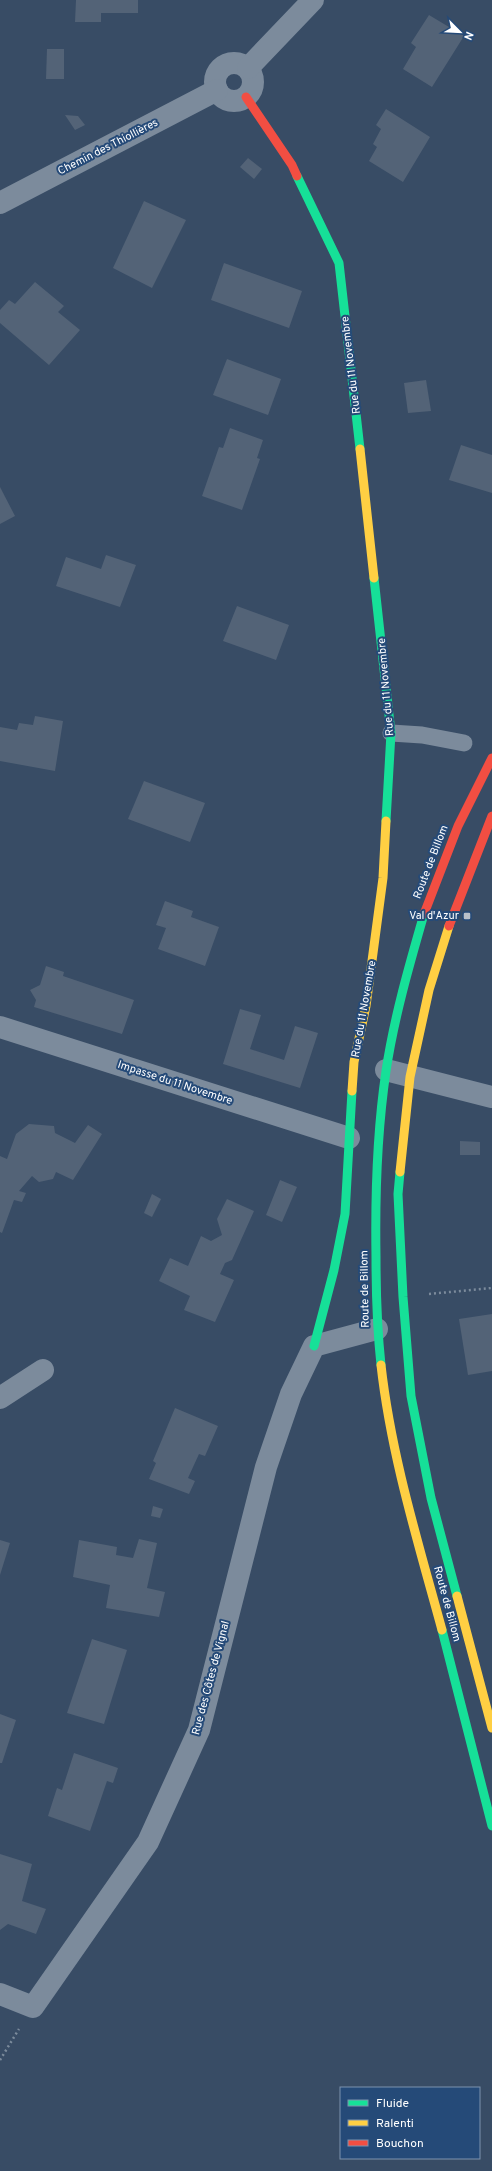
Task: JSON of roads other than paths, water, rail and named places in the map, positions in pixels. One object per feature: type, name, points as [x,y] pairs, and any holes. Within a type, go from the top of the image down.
[{"type":"main road","name":"Rue du 11 Novembre","points":[[246,97],[292,165],[339,263],[391,733],[384,878],[366,1006],[354,1062],[345,1214],[334,1270],[314,1346]]},
{"type":"main road","name":"Route de Billom","points":[[492,758],[458,826],[428,904],[404,981],[386,1070],[378,1131],[375,1187],[377,1329],[384,1393],[405,1496],[455,1678],[492,1826]]},
{"type":"main road","name":"Route de Billom","points":[[492,816],[453,913],[429,990],[410,1077],[398,1194],[403,1297],[411,1396],[431,1498],[492,1728]]},
{"type":"street","points":[[248,68],[313,0]]},
{"type":"street","points":[[237,62],[248,68],[252,73],[253,86],[246,97],[241,100],[230,100],[220,95],[217,90],[215,79],[220,68],[225,64],[237,62]]},
{"type":"street","name":"Chemin des Thiollières","points":[[0,203],[217,90]]},
{"type":"street","name":"Impasse du 11 Novembre","points":[[0,1027],[349,1138]]},
{"type":"street","points":[[386,1070],[492,1097]]},
{"type":"street","points":[[314,1346],[377,1329]]},
{"type":"street","name":"Rue des Côtes de Vignal","points":[[0,1994],[33,2007],[148,1842],[199,1730],[266,1467],[291,1394],[314,1346]]},
{"type":"street","points":[[0,1398],[43,1370]]},
{"type":"lane","points":[[391,733],[422,735],[464,743]]},
{"type":"place","name":"Val d'Azur","points":[[467,916]]}]
